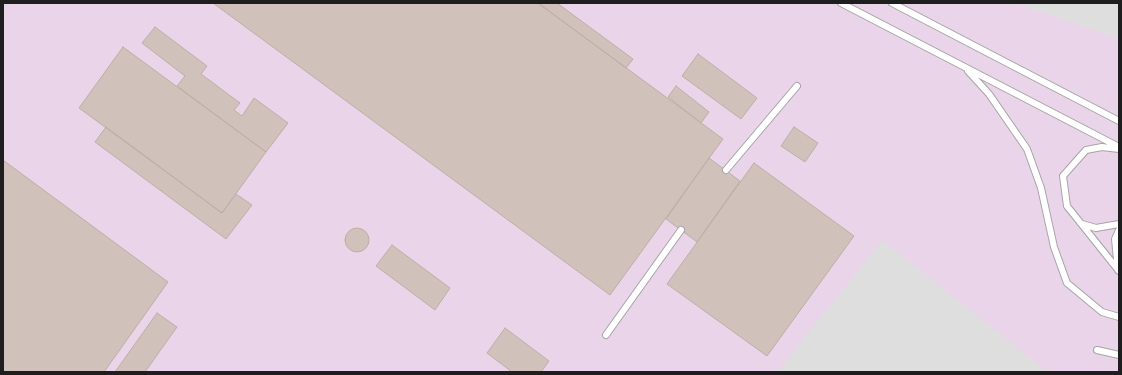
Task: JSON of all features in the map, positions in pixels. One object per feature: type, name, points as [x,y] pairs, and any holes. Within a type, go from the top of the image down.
[{"type":"lane","points":[[841,3],[1119,148]]},
{"type":"lane","points":[[892,3],[1119,121]]},
{"type":"lane","points":[[964,67],[989,94],[1027,149],[1041,188],[1054,247],[1068,284],[1102,312],[1119,317]]},
{"type":"lane","points":[[726,170],[797,86]]},
{"type":"lane","points":[[1118,270],[1068,206],[1063,176],[1086,150],[1102,146],[1119,148]]},
{"type":"lane","points":[[1082,224],[1096,228],[1119,224]]},
{"type":"lane","points":[[606,335],[681,230]]},
{"type":"lane","points":[[1118,270],[1115,239],[1119,230]]},
{"type":"lane","points":[[1097,350],[1119,355]]},
{"type":"shaded area","points":[[3,3],[1119,3],[1119,372],[3,372]]},
{"type":"shaded area","points":[[1013,3],[1119,3],[1119,39]]},
{"type":"shaded area","points":[[882,240],[1048,372],[777,372]]},
{"type":"building","points":[[213,3],[538,3],[723,139],[610,295]]},
{"type":"building","points":[[538,3],[557,3],[633,59],[626,68]]},
{"type":"building","points":[[155,27],[207,66],[201,74],[240,103],[234,110],[242,116],[254,98],[288,123],[266,152],[177,86],[185,76],[142,43]]},
{"type":"building","points":[[123,47],[266,152],[222,213],[79,108]]},
{"type":"building","points":[[698,54],[757,98],[741,119],[682,76]]},
{"type":"building","points":[[676,86],[709,112],[701,123],[668,97]]},
{"type":"building","points":[[106,127],[222,213],[236,194],[252,205],[226,239],[95,142]]},
{"type":"building","points":[[794,127],[818,143],[805,162],[781,146]]},
{"type":"building","points":[[709,158],[740,181],[697,242],[666,219]]},
{"type":"building","points":[[3,160],[168,282],[104,372],[3,372]]},
{"type":"building","points":[[754,163],[854,236],[767,356],[667,284]]},
{"type":"building","points":[[357,228],[366,231],[369,240],[366,249],[357,252],[348,249],[345,240],[348,231]]},
{"type":"building","points":[[392,245],[450,288],[435,310],[376,266]]},
{"type":"building","points":[[157,313],[177,327],[145,372],[115,372]]},
{"type":"building","points":[[505,328],[549,361],[541,372],[512,372],[487,353]]}]
